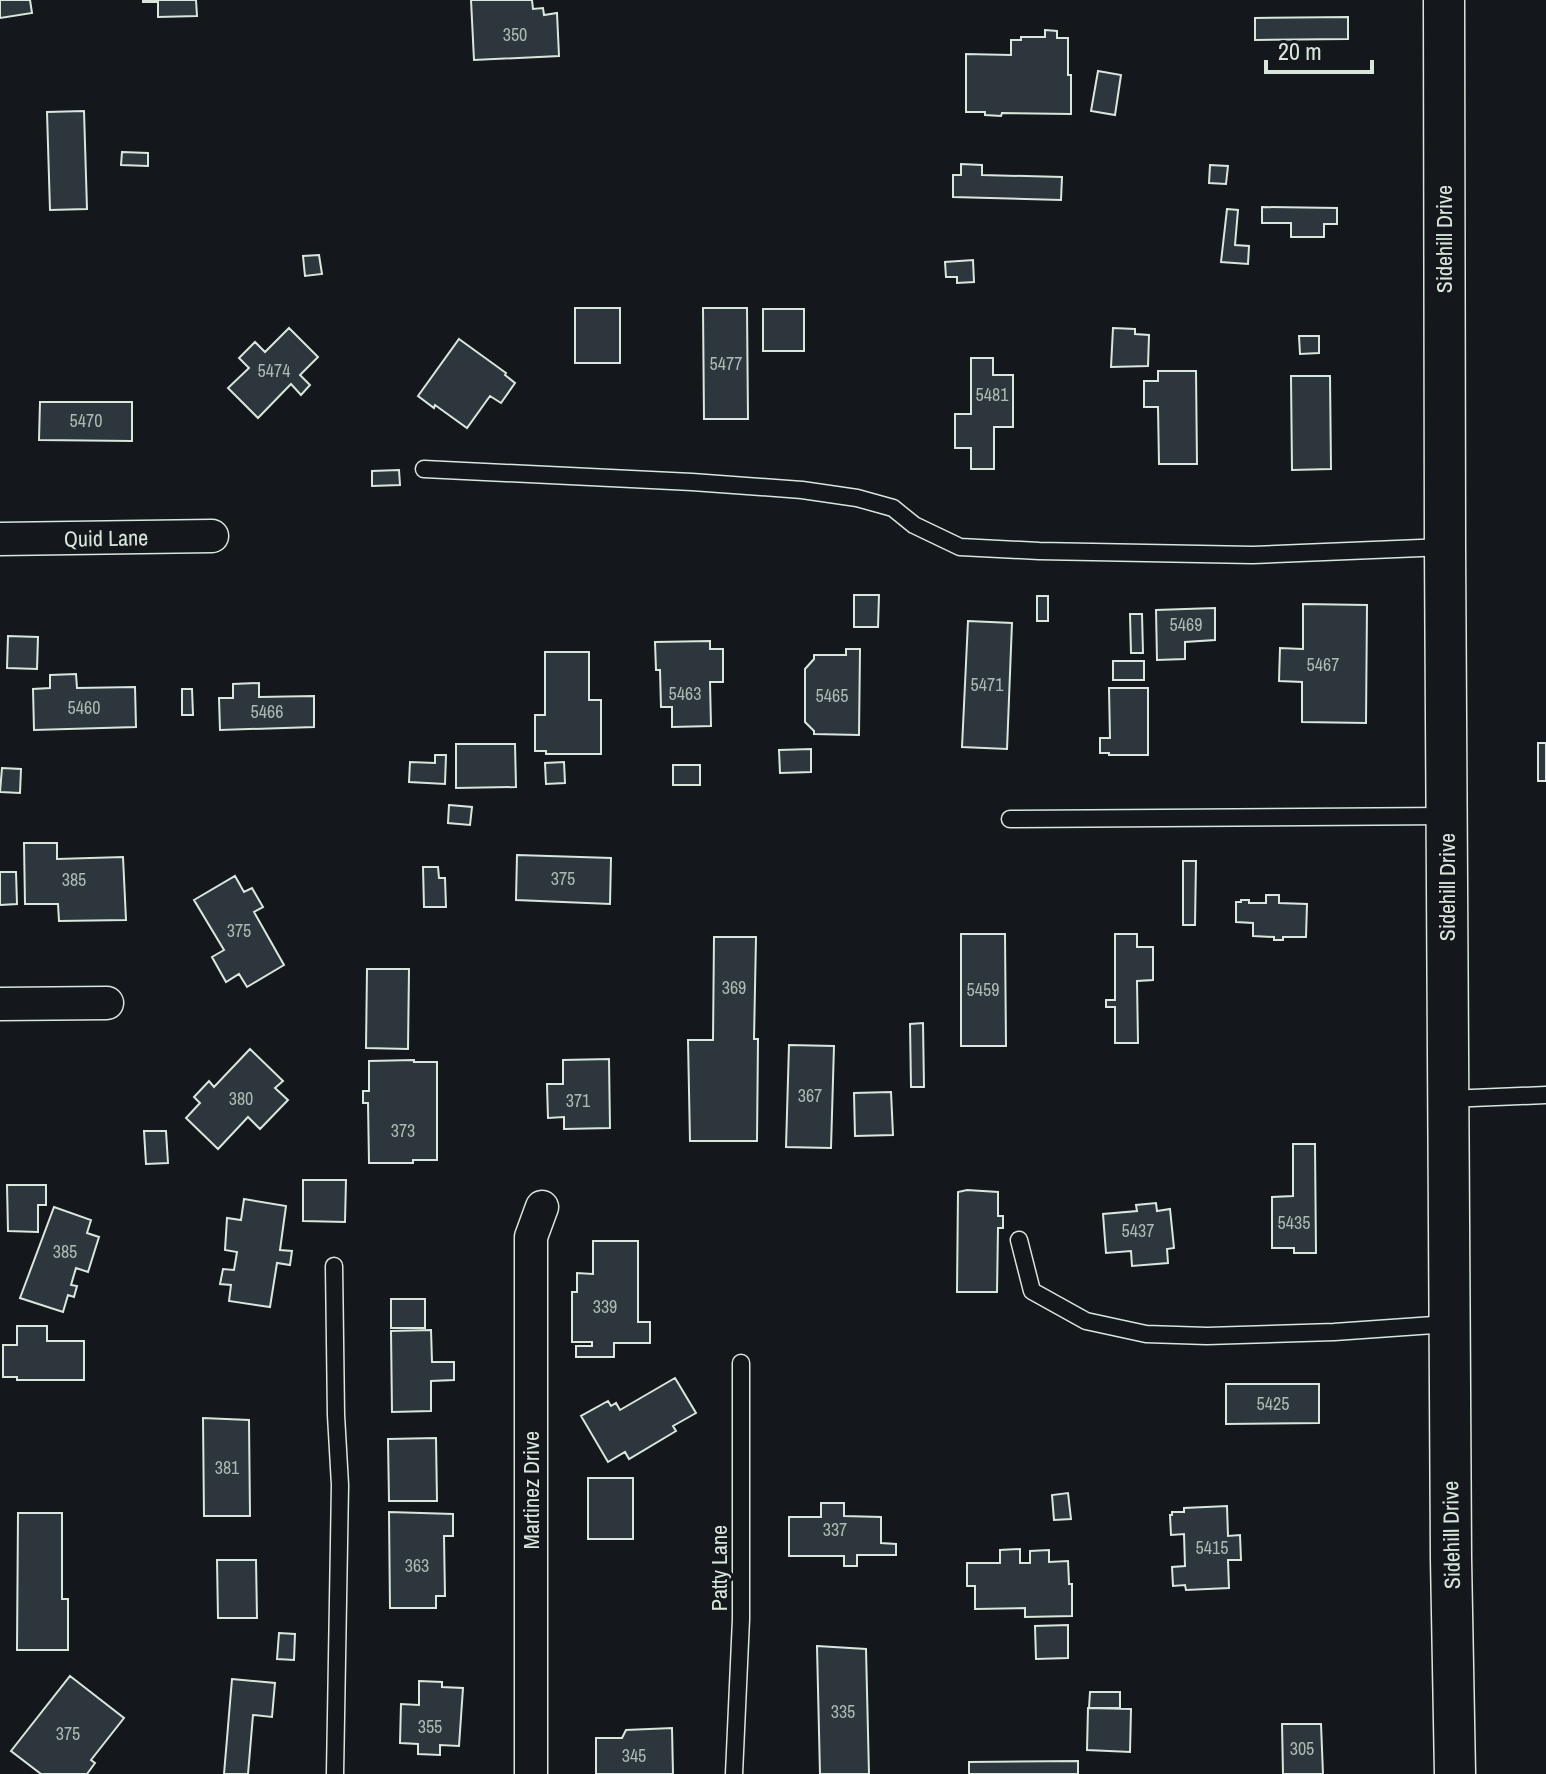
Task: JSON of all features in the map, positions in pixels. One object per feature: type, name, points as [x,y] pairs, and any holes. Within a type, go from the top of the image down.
[{"type":"street","name":"Sidehill Drive","points":[[1444,0],[1446,816],[1455,1774]]},
{"type":"street","name":"Quid Lane","points":[[0,539],[212,536]]},
{"type":"street","points":[[0,1004],[107,1003]]},
{"type":"street","name":"Martinez Drive","points":[[531,1774],[531,1237],[542,1207]]},
{"type":"lane","points":[[424,469],[692,482],[844,496],[893,508],[914,525],[960,547],[1253,555],[1445,547]]},
{"type":"lane","points":[[1010,819],[1446,816]]},
{"type":"lane","points":[[1448,1099],[1546,1095]]},
{"type":"lane","points":[[1019,1240],[1032,1291],[1086,1321],[1146,1334],[1318,1333],[1450,1324]]},
{"type":"lane","points":[[334,1266],[340,1485],[335,1774]]},
{"type":"lane","name":"Patty Lane","points":[[734,1774],[741,1619],[741,1363]]},
{"type":"building","points":[[0,0],[30,0],[32,13],[0,18]]},
{"type":"building","points":[[143,0],[196,0],[197,16],[158,17],[158,2]]},
{"type":"building","points":[[471,0],[532,0],[533,9],[543,8],[544,15],[557,13],[559,56],[474,60]]},
{"type":"building","points":[[1348,17],[1348,39],[1255,40],[1255,18]]},
{"type":"building","points":[[1045,30],[1057,31],[1057,38],[1068,38],[1071,114],[1002,113],[1001,116],[966,112],[966,54],[1011,55],[1011,40],[1045,37]]},
{"type":"building","points":[[1098,71],[1121,75],[1115,115],[1091,111]]},
{"type":"building","points":[[84,111],[87,209],[50,210],[47,112]]},
{"type":"building","points":[[122,152],[148,153],[148,166],[121,165]]},
{"type":"building","points":[[961,164],[982,165],[982,175],[1062,177],[1061,200],[953,197],[953,175],[961,175]]},
{"type":"building","points":[[1210,165],[1228,166],[1226,184],[1209,183]]},
{"type":"building","points":[[1262,207],[1337,208],[1337,224],[1324,224],[1324,237],[1291,237],[1291,223],[1262,223]]},
{"type":"building","points":[[1227,209],[1238,210],[1235,245],[1249,246],[1248,264],[1221,262]]},
{"type":"building","points":[[319,255],[322,274],[305,276],[303,256]]},
{"type":"building","points":[[973,260],[974,282],[957,283],[957,277],[946,277],[945,262]]},
{"type":"building","points":[[575,308],[620,308],[620,363],[575,363]]},
{"type":"building","points":[[703,308],[747,308],[748,419],[704,419]]},
{"type":"building","points":[[763,309],[804,309],[804,351],[763,351]]},
{"type":"building","points":[[289,328],[318,357],[300,375],[310,385],[301,395],[291,384],[258,418],[228,388],[249,368],[239,358],[255,342],[265,352]]},
{"type":"building","points":[[1113,328],[1135,329],[1135,334],[1149,335],[1148,366],[1111,367]]},
{"type":"building","points":[[1299,336],[1319,336],[1319,353],[1300,354]]},
{"type":"building","points":[[459,339],[515,383],[501,403],[490,396],[467,428],[418,396]]},
{"type":"building","points":[[971,358],[993,358],[993,375],[1013,375],[1013,427],[994,427],[994,469],[971,469],[971,448],[955,448],[955,414],[971,414]]},
{"type":"building","points":[[1158,371],[1196,371],[1197,464],[1159,464],[1158,407],[1144,407],[1144,381],[1158,381]]},
{"type":"building","points":[[1291,376],[1330,376],[1331,469],[1292,470]]},
{"type":"building","points":[[40,402],[132,402],[132,441],[39,440]]},
{"type":"building","points":[[399,470],[400,485],[372,486],[372,471]]},
{"type":"building","points":[[854,595],[879,595],[878,627],[854,627]]},
{"type":"building","points":[[1037,596],[1048,596],[1048,621],[1037,621]]},
{"type":"building","points":[[1303,604],[1367,605],[1366,723],[1302,722],[1302,682],[1279,681],[1280,648],[1303,649]]},
{"type":"building","points":[[1215,608],[1215,640],[1185,642],[1185,659],[1157,660],[1156,610]]},
{"type":"building","points":[[1130,614],[1142,614],[1143,653],[1131,653]]},
{"type":"building","points":[[968,621],[1012,623],[1007,749],[962,747]]},
{"type":"building","points":[[8,636],[38,637],[37,669],[7,668]]},
{"type":"building","points":[[710,641],[710,649],[723,649],[723,682],[710,682],[711,726],[672,727],[672,707],[661,707],[660,670],[656,670],[655,642]]},
{"type":"building","points":[[846,649],[860,649],[859,735],[814,734],[805,722],[805,669],[814,655],[846,655]]},
{"type":"building","points":[[545,652],[589,652],[589,700],[601,700],[601,754],[546,754],[546,751],[535,751],[535,715],[545,715]]},
{"type":"building","points":[[1113,661],[1144,661],[1144,680],[1113,680]]},
{"type":"building","points":[[76,674],[77,688],[135,687],[136,727],[34,730],[33,689],[50,688],[50,675]]},
{"type":"building","points":[[259,683],[259,697],[314,696],[314,727],[220,730],[219,698],[233,698],[233,684]]},
{"type":"building","points":[[1109,688],[1148,688],[1148,755],[1100,753],[1100,738],[1110,738]]},
{"type":"building","points":[[182,689],[192,689],[193,715],[182,715]]},
{"type":"building","points":[[1538,743],[1546,743],[1546,781],[1538,781]]},
{"type":"building","points":[[456,744],[515,744],[516,787],[456,788]]},
{"type":"building","points":[[811,749],[811,772],[780,773],[779,750]]},
{"type":"building","points":[[435,755],[446,755],[445,784],[409,782],[410,762],[435,763]]},
{"type":"building","points":[[564,762],[565,783],[546,784],[545,763]]},
{"type":"building","points":[[673,765],[700,765],[700,785],[673,785]]},
{"type":"building","points":[[2,768],[21,769],[20,793],[0,792]]},
{"type":"building","points":[[449,805],[472,807],[470,825],[448,823]]},
{"type":"building","points":[[24,843],[57,843],[57,859],[123,857],[126,920],[59,921],[58,904],[25,904]]},
{"type":"building","points":[[517,855],[611,858],[610,904],[516,900]]},
{"type":"building","points":[[1183,861],[1196,861],[1195,925],[1183,925]]},
{"type":"building","points":[[423,867],[438,867],[439,878],[445,878],[446,907],[424,907]]},
{"type":"building","points":[[0,872],[16,872],[17,904],[0,905]]},
{"type":"building","points":[[235,876],[244,892],[252,888],[263,907],[254,912],[284,965],[247,987],[239,974],[226,982],[212,957],[224,950],[194,900]]},
{"type":"building","points":[[1266,895],[1279,895],[1279,903],[1307,904],[1306,937],[1274,940],[1274,937],[1253,936],[1253,923],[1236,922],[1236,902],[1249,900],[1249,903],[1266,903]]},
{"type":"building","points":[[961,934],[1005,934],[1006,1046],[961,1046]]},
{"type":"building","points":[[1115,934],[1137,934],[1137,947],[1153,947],[1153,980],[1137,981],[1138,1043],[1115,1043],[1115,1007],[1106,1007],[1106,1000],[1115,1000]]},
{"type":"building","points":[[714,937],[756,937],[754,1039],[758,1039],[757,1141],[690,1141],[688,1040],[713,1040]]},
{"type":"building","points":[[367,969],[409,969],[408,1049],[366,1048]]},
{"type":"building","points":[[923,1023],[924,1087],[911,1087],[910,1024]]},
{"type":"building","points":[[789,1045],[834,1046],[831,1148],[786,1147]]},
{"type":"building","points":[[250,1049],[283,1081],[275,1088],[288,1100],[260,1129],[248,1117],[218,1149],[186,1118],[200,1103],[194,1097],[209,1081],[214,1087]]},
{"type":"building","points":[[609,1059],[610,1128],[564,1129],[564,1117],[548,1118],[547,1084],[563,1084],[563,1060]]},
{"type":"building","points":[[369,1061],[437,1062],[437,1160],[369,1163],[368,1103],[363,1103],[363,1091],[369,1091]]},
{"type":"building","points":[[891,1092],[893,1135],[855,1136],[854,1093]]},
{"type":"building","points":[[144,1131],[166,1131],[168,1163],[146,1164]]},
{"type":"building","points":[[1293,1144],[1315,1144],[1316,1253],[1294,1253],[1294,1248],[1272,1248],[1272,1197],[1293,1196]]},
{"type":"building","points":[[303,1180],[346,1180],[345,1222],[303,1221]]},
{"type":"building","points":[[7,1185],[46,1185],[46,1205],[38,1205],[38,1232],[8,1231]]},
{"type":"building","points":[[958,1192],[998,1192],[998,1216],[1003,1216],[1003,1228],[998,1228],[997,1292],[957,1292]]},
{"type":"building","points":[[244,1199],[286,1206],[280,1250],[292,1251],[290,1265],[277,1263],[270,1307],[229,1301],[231,1285],[220,1284],[223,1269],[234,1270],[237,1252],[225,1250],[227,1218],[241,1220]]},
{"type":"building","points":[[1156,1203],[1157,1211],[1170,1209],[1174,1248],[1167,1249],[1168,1263],[1132,1266],[1131,1251],[1106,1253],[1103,1214],[1137,1211],[1136,1205]]},
{"type":"building","points":[[54,1207],[91,1220],[87,1233],[99,1237],[88,1272],[76,1268],[71,1285],[77,1286],[74,1297],[68,1295],[63,1312],[20,1298]]},
{"type":"building","points":[[593,1241],[638,1241],[638,1322],[650,1322],[650,1343],[614,1343],[614,1357],[576,1357],[576,1346],[592,1346],[592,1342],[572,1342],[572,1292],[577,1292],[577,1273],[593,1274]]},
{"type":"building","points":[[391,1299],[425,1299],[425,1328],[391,1328]]},
{"type":"building","points":[[17,1326],[47,1326],[47,1341],[84,1341],[84,1380],[17,1380],[17,1377],[3,1377],[3,1345],[17,1345]]},
{"type":"building","points":[[431,1330],[432,1362],[454,1362],[454,1380],[431,1381],[431,1411],[392,1412],[391,1331]]},
{"type":"building","points":[[675,1378],[696,1413],[673,1426],[676,1431],[629,1459],[625,1452],[608,1462],[581,1416],[608,1401],[611,1406],[616,1403],[620,1410]]},
{"type":"building","points":[[1226,1384],[1319,1384],[1319,1423],[1226,1424]]},
{"type":"building","points":[[203,1418],[249,1420],[250,1516],[204,1516]]},
{"type":"building","points":[[436,1438],[437,1501],[389,1501],[388,1439]]},
{"type":"building","points":[[588,1478],[633,1478],[633,1539],[588,1539]]},
{"type":"building","points":[[1068,1493],[1071,1519],[1054,1520],[1052,1495]]},
{"type":"building","points":[[821,1503],[844,1503],[844,1516],[881,1517],[881,1543],[896,1544],[896,1555],[857,1555],[857,1566],[844,1566],[844,1556],[789,1556],[789,1517],[821,1517]]},
{"type":"building","points":[[1227,1506],[1228,1536],[1240,1535],[1241,1560],[1228,1560],[1229,1588],[1186,1590],[1185,1585],[1173,1586],[1172,1567],[1185,1566],[1184,1534],[1171,1535],[1172,1512],[1184,1512],[1184,1508]]},
{"type":"building","points":[[389,1512],[453,1514],[453,1536],[444,1536],[445,1596],[436,1596],[436,1608],[390,1608]]},
{"type":"building","points":[[18,1513],[62,1513],[62,1599],[68,1599],[68,1650],[17,1650]]},
{"type":"building","points":[[1020,1549],[1020,1563],[1030,1563],[1030,1551],[1049,1550],[1049,1562],[1068,1561],[1072,1616],[1025,1617],[1025,1608],[975,1609],[975,1586],[967,1586],[967,1563],[1000,1563],[1000,1550]]},
{"type":"building","points":[[217,1560],[256,1560],[257,1618],[218,1618]]},
{"type":"building","points":[[1068,1625],[1068,1658],[1036,1659],[1035,1626]]},
{"type":"building","points":[[279,1633],[295,1634],[294,1660],[277,1659]]},
{"type":"building","points":[[817,1646],[866,1649],[869,1774],[820,1774]]},
{"type":"building","points":[[70,1676],[124,1718],[91,1760],[95,1763],[87,1774],[41,1774],[11,1751]]},
{"type":"building","points":[[232,1679],[275,1683],[272,1717],[253,1715],[248,1774],[224,1774]]},
{"type":"building","points":[[419,1681],[442,1682],[442,1687],[463,1688],[459,1746],[440,1745],[440,1755],[418,1754],[418,1744],[400,1743],[401,1704],[419,1705]]},
{"type":"building","points":[[1090,1692],[1120,1692],[1120,1708],[1089,1708]]},
{"type":"building","points":[[1088,1708],[1131,1709],[1130,1752],[1087,1750]]},
{"type":"building","points":[[1282,1724],[1321,1724],[1323,1774],[1283,1774]]},
{"type":"building","points":[[672,1728],[673,1774],[596,1774],[596,1738],[622,1738],[626,1730]]},
{"type":"building","points":[[1078,1761],[1078,1774],[969,1774],[969,1762]]}]
